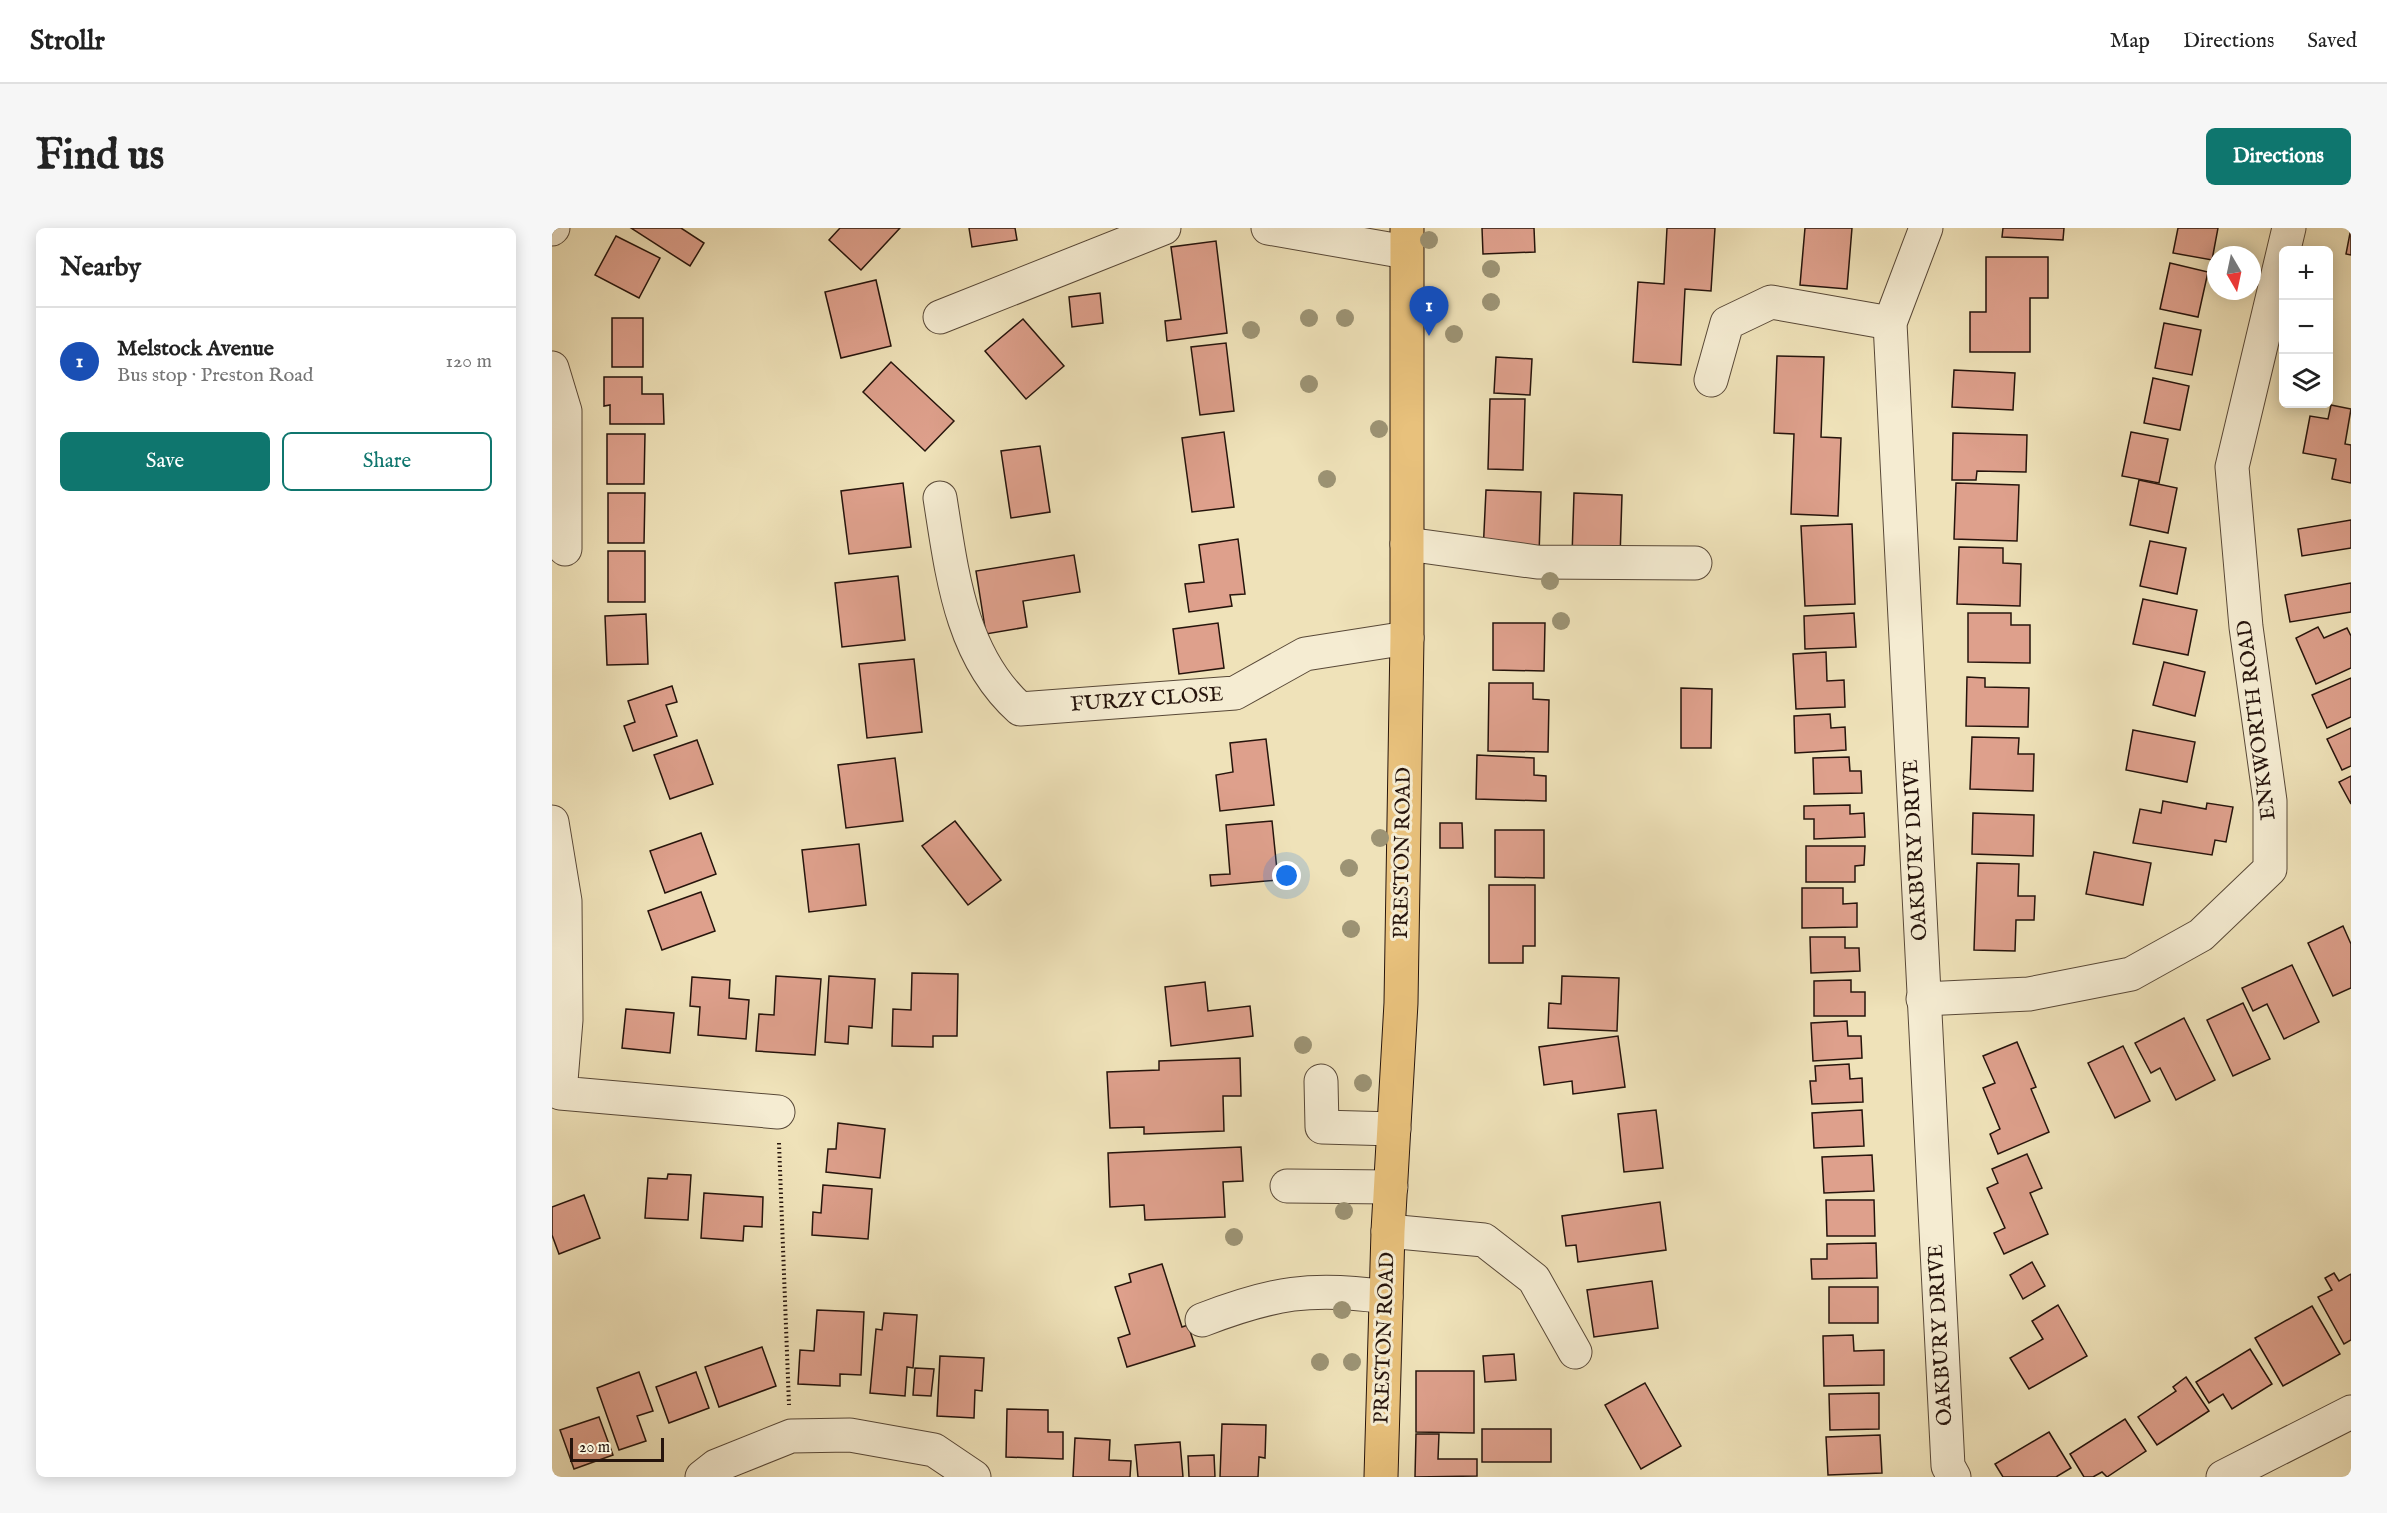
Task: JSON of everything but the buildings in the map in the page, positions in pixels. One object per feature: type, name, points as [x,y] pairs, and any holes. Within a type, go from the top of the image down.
[{"type":"main road","name":"PRESTON ROAD","points":[[1381,1477],[1388,1231],[1401,1003],[1407,638],[1406,240]]},
{"type":"street","points":[[940,317],[1164,228]]},
{"type":"street","points":[[1268,228],[1406,240]]},
{"type":"street","name":"OAKBURY DRIVE","points":[[1926,228],[1890,322],[1948,1466],[1954,1477]]},
{"type":"street","name":"ENKWORTH ROAD","points":[[1923,999],[2029,994],[2131,974],[2201,934],[2270,869],[2270,801],[2246,627],[2232,467],[2289,228]]},
{"type":"street","points":[[1711,380],[1727,323],[1771,302],[1890,322]]},
{"type":"street","points":[[552,368],[565,411],[565,549]]},
{"type":"street","name":"FURZY CLOSE","points":[[940,498],[954,590],[966,628],[997,684],[1020,710],[1235,693],[1305,654],[1407,638]]},
{"type":"street","points":[[1407,544],[1537,562],[1695,563]]},
{"type":"street","points":[[552,822],[565,901],[566,1020],[556,1103],[778,1112]]},
{"type":"street","points":[[1322,1081],[1322,1127],[1394,1129]]},
{"type":"street","points":[[1287,1186],[1391,1187]]},
{"type":"street","points":[[1388,1231],[1484,1240],[1534,1279],[1575,1352]]},
{"type":"street","points":[[1202,1320],[1251,1301],[1298,1293],[1340,1290],[1386,1297]]},
{"type":"street","points":[[2223,1477],[2351,1412]]},
{"type":"street","points":[[702,1477],[716,1466],[790,1436],[850,1435],[934,1450],[974,1477]]},
{"type":"path","points":[[778,1112],[790,1436]]},
{"type":"place","name":"Melstock Avenue","points":[[1429,336]]}]
